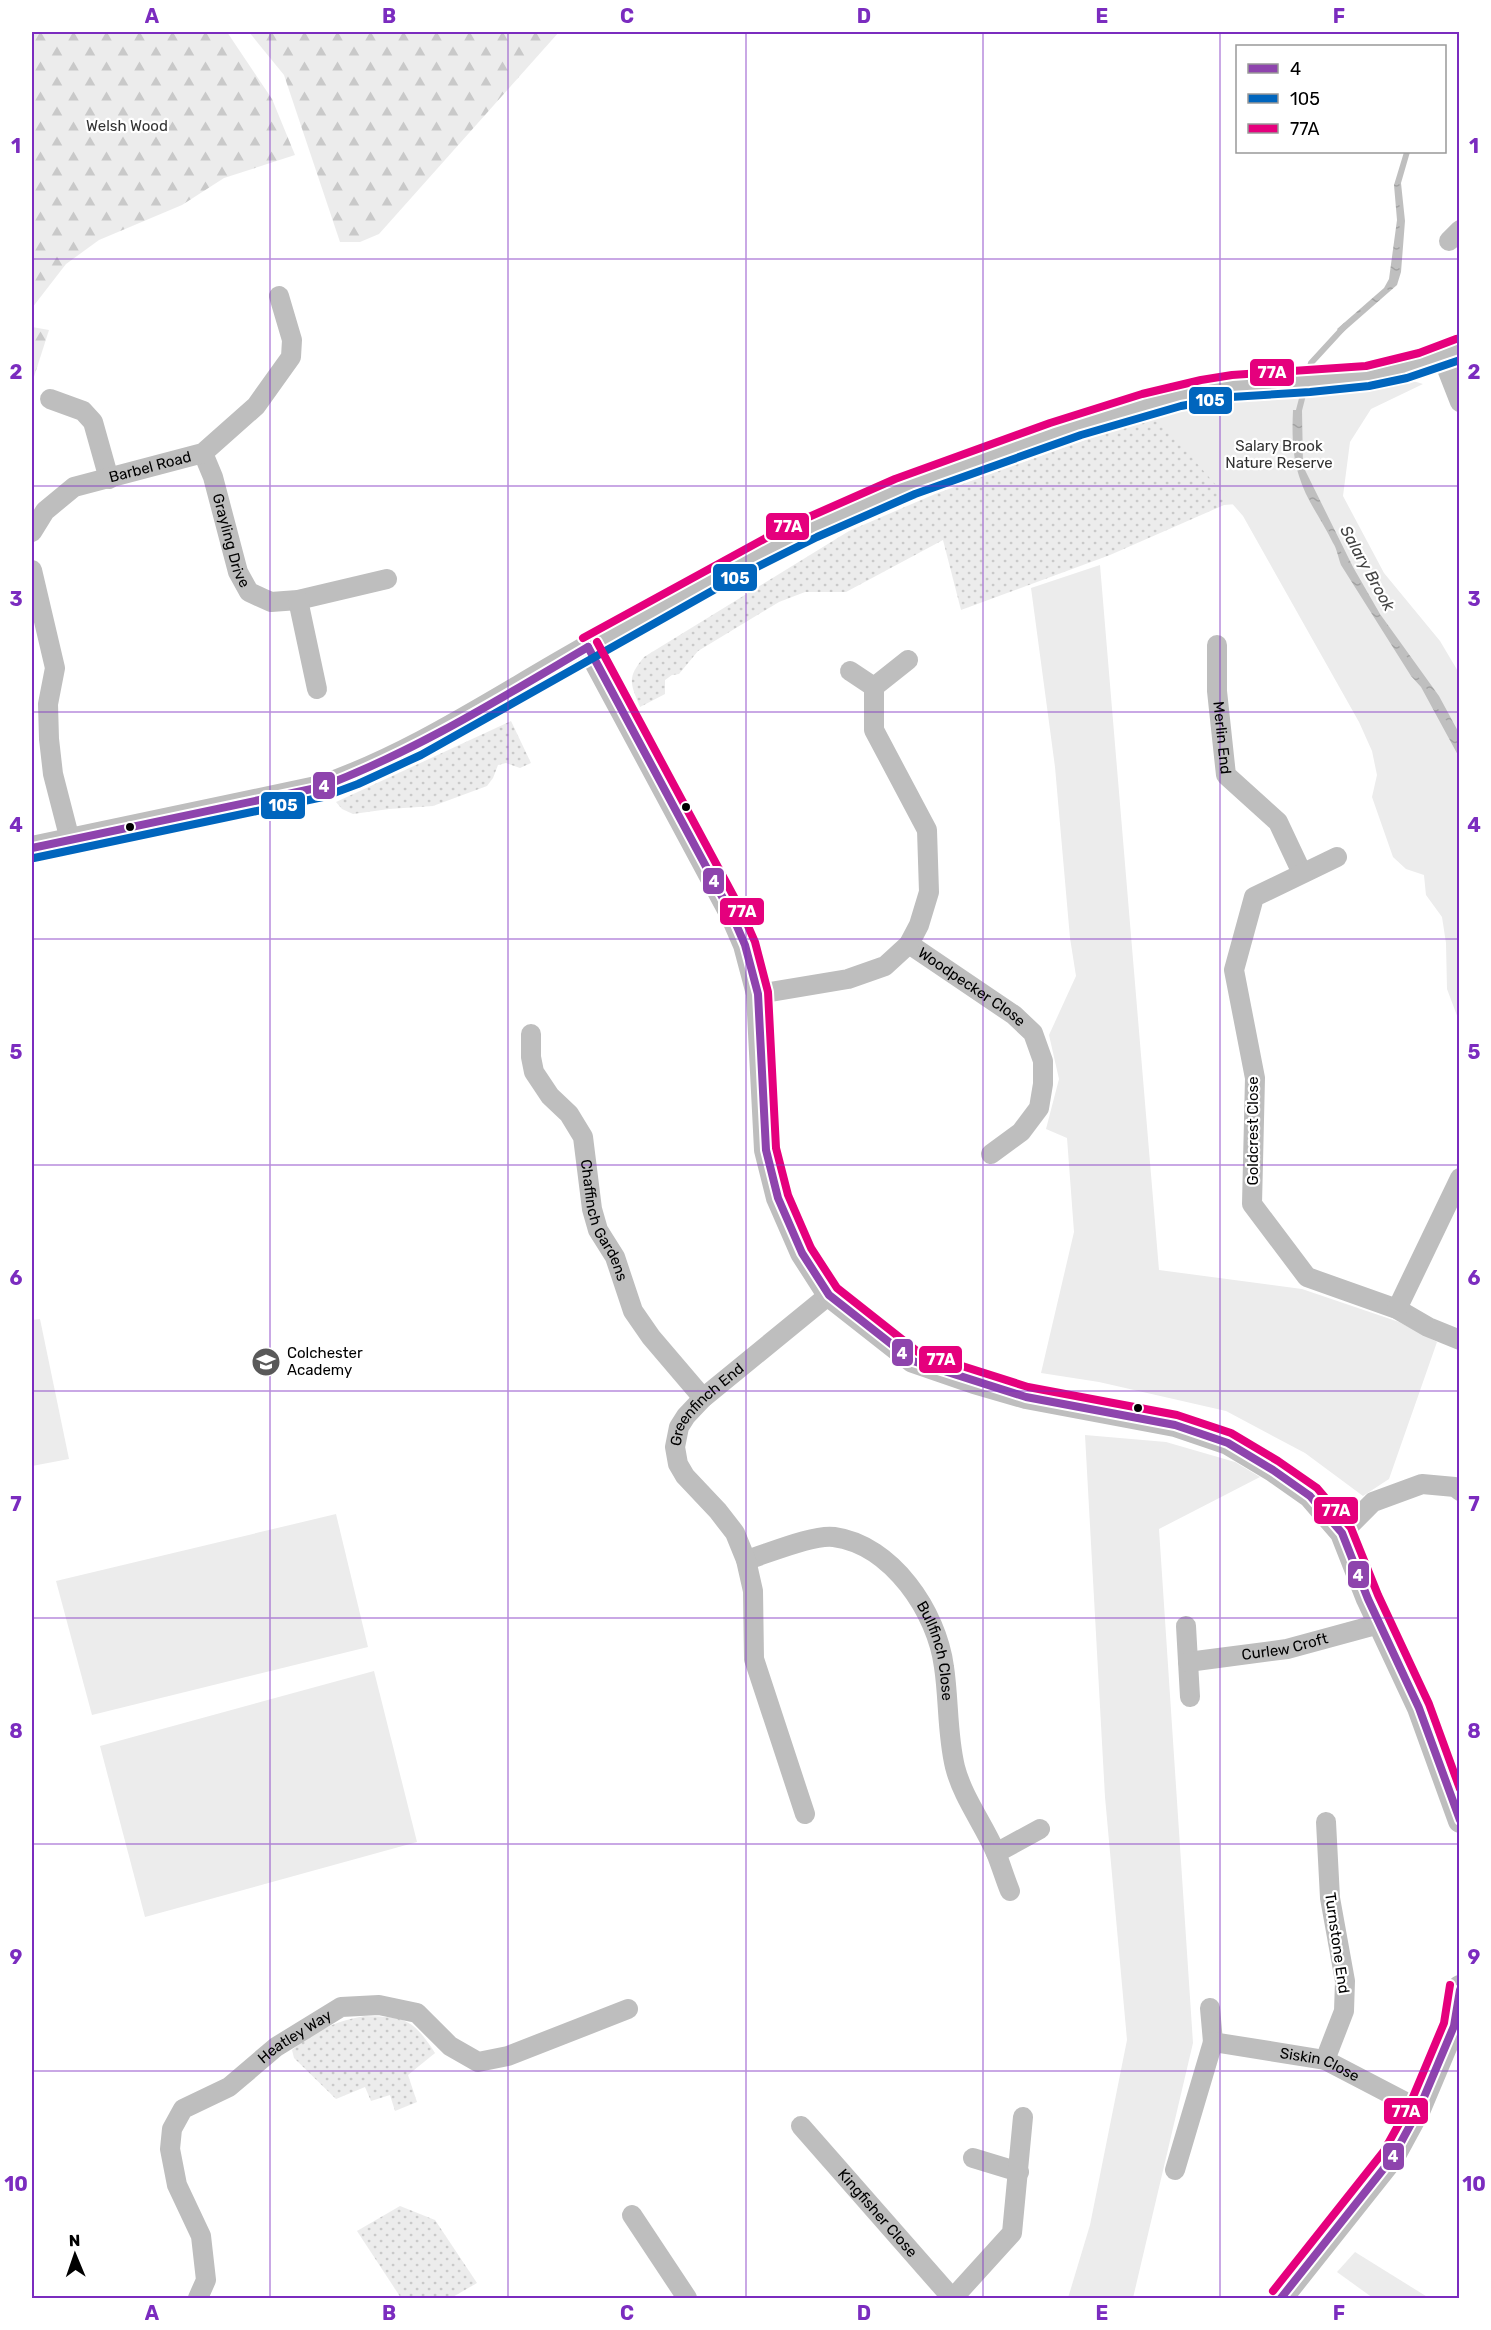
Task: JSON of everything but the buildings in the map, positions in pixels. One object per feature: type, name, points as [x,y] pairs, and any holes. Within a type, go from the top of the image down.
[{"type":"street","name":"Barbel Road","points":[[32,532],[45,511],[74,487],[203,453],[256,406],[291,357],[292,340],[279,296]]},
{"type":"street","points":[[32,848],[321,788],[353,776],[447,730],[588,647],[790,537],[899,489],[1054,433],[1145,404],[1233,385],[1368,376],[1396,371],[1451,352],[1460,402]]},
{"type":"street","points":[[50,399],[83,411],[93,422],[109,479]]},
{"type":"street","name":"Grayling Drive","points":[[203,453],[213,477],[238,572],[249,592],[271,602],[298,600],[387,579]]},
{"type":"street","points":[[32,570],[55,668],[48,704],[49,739],[53,774],[70,840]]},
{"type":"street","points":[[298,600],[317,689]]},
{"type":"street","name":"Merlin End","points":[[1217,645],[1217,691],[1226,775],[1278,822],[1302,873]]},
{"type":"street","points":[[588,647],[732,915],[745,945],[758,994],[761,1018],[763,1106],[769,1159],[778,1197],[802,1253],[829,1294],[914,1361],[1026,1397],[1175,1425],[1228,1443],[1310,1496],[1342,1533],[1379,1624],[1419,1708],[1460,1821]]},
{"type":"street","points":[[874,687],[908,660]]},
{"type":"street","points":[[850,670],[874,687]]},
{"type":"street","points":[[758,994],[848,979],[885,966],[909,944],[919,925],[929,892],[927,830],[874,730],[874,687]]},
{"type":"street","name":"Goldcrest Close","points":[[1337,857],[1254,897],[1234,970],[1255,1078],[1252,1204],[1307,1278],[1397,1309],[1428,1327],[1460,1340]]},
{"type":"street","name":"Woodpecker Close","points":[[909,944],[1014,1015],[1033,1033],[1043,1061],[1043,1084],[1039,1108],[1021,1132],[991,1154]]},
{"type":"street","name":"Chaffinch Gardens","points":[[531,1034],[531,1057],[534,1072],[550,1096],[569,1114],[583,1137],[592,1209],[598,1230],[615,1257],[633,1311],[651,1337],[703,1398]]},
{"type":"street","points":[[1397,1309],[1460,1178]]},
{"type":"street","name":"Greenfinch End","points":[[805,1814],[754,1659],[753,1591],[746,1560],[735,1533],[685,1476],[678,1464],[675,1447],[679,1427],[703,1398],[829,1294]]},
{"type":"street","points":[[1342,1533],[1373,1502],[1422,1484],[1455,1487],[1460,1491]]},
{"type":"street","name":"Bullfinch Close","points":[[746,1560],[804,1541],[832,1536],[864,1546],[916,1593],[933,1623],[944,1666],[947,1716],[954,1764],[961,1788],[996,1853],[1010,1891]]},
{"type":"street","name":"Curlew Croft","points":[[1188,1662],[1287,1649],[1379,1624]]},
{"type":"street","points":[[1186,1626],[1190,1697]]},
{"type":"street","name":"Turnstone End","points":[[1325,2060],[1344,2011],[1345,1981],[1329,1898],[1326,1822]]},
{"type":"street","points":[[996,1853],[1040,1829]]},
{"type":"street","points":[[1281,2298],[1393,2157],[1419,2109],[1454,2026],[1460,1987]]},
{"type":"street","name":"Heatley Way","points":[[198,2298],[206,2280],[201,2236],[177,2185],[170,2149],[172,2129],[183,2109],[229,2087],[276,2048],[341,2007],[380,2005],[417,2013],[450,2046],[478,2062],[508,2056],[628,2009]]},
{"type":"street","points":[[1175,2170],[1213,2042],[1210,2008]]},
{"type":"street","name":"Siskin Close","points":[[1213,2042],[1325,2060],[1419,2109]]},
{"type":"street","points":[[952,2298],[1012,2233],[1023,2117]]},
{"type":"street","name":"Kingfisher Close","points":[[801,2126],[952,2298]]},
{"type":"street","points":[[973,2158],[1019,2172]]},
{"type":"street","points":[[632,2215],[687,2298]]},
{"type":"green space","name":"Welsh Wood","points":[[32,32],[227,32],[272,99],[295,155],[224,178],[182,205],[99,240],[66,264],[32,308]]},
{"type":"green space","points":[[249,32],[559,32],[379,234],[360,242],[340,242],[284,75]]},
{"type":"green space","points":[[32,327],[49,330],[32,383]]},
{"type":"green space","name":"Salary Brook Nature Reserve","points":[[1413,381],[1423,384],[1371,409],[1350,442],[1343,496],[1384,573],[1440,641],[1459,673],[1459,1021],[1447,989],[1446,943],[1442,917],[1426,895],[1424,875],[1406,869],[1393,857],[1372,797],[1377,775],[1372,751],[1359,722],[1243,516],[1145,404]]},
{"type":"green space","points":[[1287,395],[1249,503],[1224,505],[1110,555],[961,610],[943,540],[846,592],[805,592],[779,602],[698,651],[679,674],[672,675],[665,680],[665,694],[640,707],[632,680],[635,670],[644,657],[849,531],[935,494],[1085,440],[1153,419]]},
{"type":"green space","points":[[1100,565],[1159,1270],[1302,1289],[1399,1322],[1437,1342],[1389,1479],[1363,1496],[1305,1453],[1226,1411],[1099,1382],[1041,1373],[1074,1232],[1067,1138],[1046,1129],[1059,1079],[1049,1035],[1076,976],[1070,938],[1055,767],[1031,588]]},
{"type":"green space","points":[[511,721],[531,763],[520,768],[506,763],[498,765],[487,786],[433,806],[353,814],[342,809],[336,802]]},
{"type":"green space","points":[[40,1319],[69,1459],[32,1466],[32,1320]]},
{"type":"green space","points":[[1085,1435],[1166,1442],[1235,1462],[1260,1477],[1159,1529],[1193,2043],[1133,2298],[1068,2298],[1090,2225],[1127,2040],[1105,1797]]},
{"type":"green space","points":[[336,1514],[368,1647],[92,1715],[56,1581]]},
{"type":"green space","points":[[374,1671],[417,1842],[145,1917],[100,1746]]},
{"type":"green space","points":[[365,2016],[390,2017],[407,2022],[421,2033],[435,2053],[408,2075],[417,2102],[395,2111],[390,2095],[371,2101],[365,2087],[336,2099],[294,2058],[292,2050],[317,2032],[345,2020]]},
{"type":"green space","points":[[400,2206],[435,2220],[477,2283],[451,2298],[401,2298],[357,2231]]},
{"type":"green space","points":[[1355,2252],[1429,2298],[1373,2298],[1337,2272]]},
{"type":"water","points":[[1404,153],[1410,153],[1401,183],[1405,221],[1401,272],[1397,285],[1341,334],[1337,329],[1384,288],[1389,279],[1397,220],[1394,185]]},
{"type":"water","points":[[1293,410],[1302,410],[1303,466],[1353,567],[1380,614],[1439,696],[1459,733],[1459,757],[1421,687],[1411,676],[1341,565],[1334,545],[1306,493],[1295,460]]},
{"type":"waterway","name":"Salary Brook","points":[[1307,377],[1311,363],[1345,326]]},
{"type":"waterway","name":"Salary Brook","points":[[1297,418],[1305,387]]},
{"type":"transit line","name":"77A","points":[[583,638],[786,527],[895,479],[1050,423],[1142,394],[1201,380],[1232,375],[1366,366],[1419,353],[1456,339]]},
{"type":"transit line","name":"105","points":[[34,858],[323,797],[358,784],[421,755],[735,578],[817,537],[915,494],[1081,435],[1181,406],[1231,397],[1369,386],[1407,378],[1460,360]]},
{"type":"transit line","name":"77A","points":[[597,642],[741,910],[755,942],[768,992],[776,1148],[788,1195],[811,1248],[837,1288],[918,1352],[1028,1387],[1177,1415],[1231,1433],[1317,1488],[1351,1528],[1378,1595],[1429,1704],[1460,1789]]},
{"type":"transit line","name":"4","points":[[588,647],[732,915],[745,945],[758,994],[766,1150],[778,1198],[802,1253],[829,1295],[913,1361],[1026,1397],[1175,1425],[1228,1443],[1310,1496],[1342,1533],[1368,1599],[1419,1708],[1460,1820]]},
{"type":"transit line","name":"4","points":[[32,848],[321,787],[424,740],[588,647]]},
{"type":"transit line","name":"77A","points":[[1273,2291],[1384,2151],[1410,2104],[1444,2023],[1450,1985]]},
{"type":"transit line","name":"4","points":[[1281,2298],[1393,2157],[1419,2109],[1454,2026],[1460,1990]]},
{"type":"place","name":"Colchester Academy","points":[[266,1362]]}]
